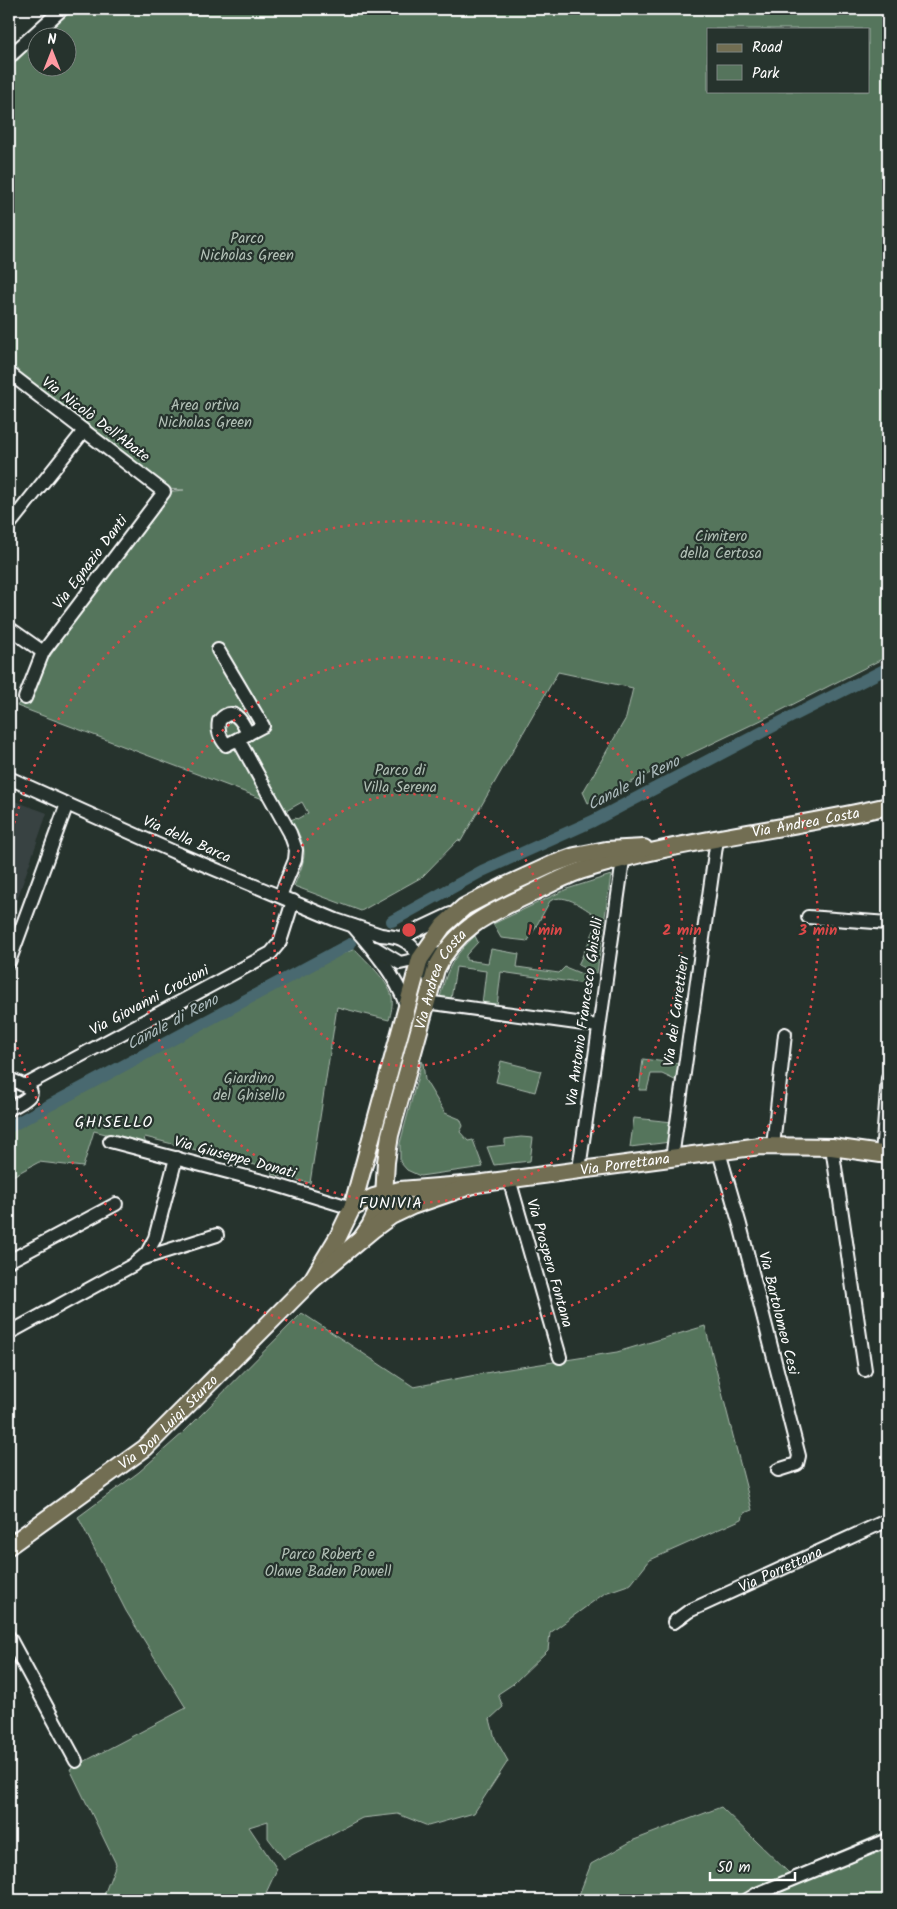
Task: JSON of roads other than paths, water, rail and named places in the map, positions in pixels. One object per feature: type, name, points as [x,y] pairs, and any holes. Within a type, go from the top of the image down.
[{"type":"main road","name":"Via Andrea Costa","points":[[361,1239],[380,1207],[384,1194],[390,1135],[436,968],[444,953],[465,930],[486,916],[572,874],[666,848],[888,806]]},
{"type":"main road","name":"Via Andrea Costa","points":[[352,1208],[420,959],[443,926],[464,907],[553,864],[575,856],[606,850],[666,848]]},
{"type":"main road","name":"Via Porrettana","points":[[352,1208],[384,1194],[407,1189],[476,1184],[578,1169],[772,1146],[832,1147],[885,1154]]},
{"type":"main road","name":"Via Porrettana","points":[[361,1239],[383,1222],[405,1209],[440,1195],[476,1184]]},
{"type":"main road","name":"Via Don Luigi Sturzo","points":[[312,1280],[352,1208]]},
{"type":"main road","name":"Via Don Luigi Sturzo","points":[[9,1546],[145,1448],[312,1280],[361,1239]]},
{"type":"street","points":[[9,57],[62,9]]},
{"type":"street","name":"Via Nicolò Dell'Abate","points":[[9,373],[164,492]]},
{"type":"street","points":[[9,525],[84,431]]},
{"type":"street","name":"Via Egnazio Danti","points":[[25,698],[43,652],[164,492]]},
{"type":"street","points":[[9,628],[43,652]]},
{"type":"street","points":[[218,650],[263,726],[243,736],[290,833],[296,850],[295,860],[280,896]]},
{"type":"street","name":"Via della Barca","points":[[9,778],[174,852],[293,902],[353,926],[400,938]]},
{"type":"street","points":[[9,962],[67,804]]},
{"type":"street","name":"Via dei Carrettieri","points":[[672,1158],[717,839]]},
{"type":"street","name":"Via Antonio Francesco Ghiselli","points":[[578,1169],[623,860]]},
{"type":"street","name":"Via Giovanni Crocioni","points":[[26,1085],[271,953],[280,942],[293,902]]},
{"type":"street","points":[[431,984],[428,973],[420,959],[412,948],[400,938],[464,907]]},
{"type":"street","points":[[808,917],[888,923]]},
{"type":"street","name":"Via della Barca","points":[[353,926],[369,944],[399,987],[406,1005]]},
{"type":"street","name":"Via della Barca","points":[[369,944],[400,963],[444,953]]},
{"type":"street","points":[[426,1002],[598,1026]]},
{"type":"street","points":[[772,1146],[785,1034]]},
{"type":"street","points":[[885,1154],[888,1078]]},
{"type":"street","points":[[9,1079],[26,1085],[31,1090],[30,1097],[9,1109]]},
{"type":"street","name":"Via Giuseppe Donati","points":[[110,1141],[270,1182],[352,1208]]},
{"type":"street","points":[[832,1147],[865,1370]]},
{"type":"street","name":"Via Bartolomeo Cesi","points":[[719,1152],[740,1225],[799,1456],[797,1464],[778,1470]]},
{"type":"street","points":[[141,1259],[147,1253],[155,1238],[176,1158]]},
{"type":"street","name":"Via Prospero Fontana","points":[[509,1178],[560,1357]]},
{"type":"street","points":[[9,1261],[116,1204]]},
{"type":"street","points":[[9,1333],[141,1259],[217,1235]]},
{"type":"street","name":"Via Porrettana","points":[[674,1622],[688,1611],[888,1520]]},
{"type":"street","points":[[9,1637],[76,1762]]},
{"type":"street","points":[[747,1900],[757,1894],[888,1840]]},
{"type":"waterway","name":"Canale di Reno","points":[[392,921],[482,871],[593,821],[888,668]]},
{"type":"waterway","name":"Canale di Reno","points":[[9,1127],[350,944]]},
{"type":"district","name":"GHISELLO","points":[[114,1121]]},
{"type":"district","name":"FUNIVIA","points":[[391,1202]]},
{"type":"park label","name":"Parco Nicholas Green","points":[[247,246]]},
{"type":"park label","name":"Area ortiva Nicholas Green","points":[[205,414]]},
{"type":"park label","name":"Cimitero della Certosa","points":[[721,544]]},
{"type":"park label","name":"Parco di Villa Serena","points":[[400,778]]},
{"type":"park label","name":"Giardino del Ghisello","points":[[249,1086]]},
{"type":"park label","name":"Parco Robert e Olawe Baden Powell","points":[[328,1562]]}]
